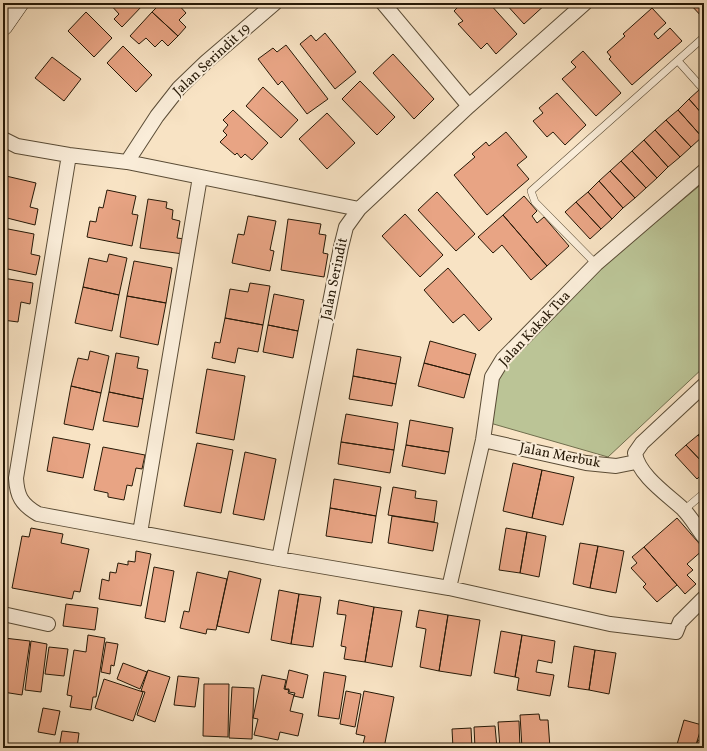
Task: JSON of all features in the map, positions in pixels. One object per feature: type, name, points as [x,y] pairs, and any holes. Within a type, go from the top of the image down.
[{"type":"street","points":[[3,26],[19,3]]},
{"type":"street","name":"Jalan Serindit 19","points":[[128,162],[157,116],[179,88],[206,62],[275,3]]},
{"type":"street","points":[[383,3],[469,106]]},
{"type":"street","name":"Jalan Serindit","points":[[278,559],[346,227],[359,209],[469,106],[585,3]]},
{"type":"street","points":[[3,139],[17,146],[69,155],[128,162],[359,209]]},
{"type":"street","points":[[69,155],[16,478],[16,489],[20,499],[28,508],[38,514],[278,559],[449,588],[610,624],[676,632],[680,622],[704,598]]},
{"type":"street","name":"Jalan Kakak Tua","points":[[449,588],[484,440],[492,378],[503,359],[596,264],[704,170]]},
{"type":"street","points":[[140,533],[200,177]]},
{"type":"street","points":[[704,385],[642,443],[635,454],[636,462],[654,484],[684,510],[704,537]]},
{"type":"street","name":"Jalan Merbuk","points":[[484,440],[586,463],[616,466],[636,462]]},
{"type":"street","points":[[3,614],[48,624]]},
{"type":"lane","points":[[596,264],[535,202],[531,192],[704,37]]},
{"type":"lane","points":[[678,61],[704,90]]},
{"type":"lane","points":[[684,510],[704,493]]},
{"type":"green space","points":[[704,182],[704,367],[608,457],[490,423],[501,365],[609,261]]},
{"type":"building","points":[[109,3],[141,3],[143,5],[122,27],[114,19],[119,14]]},
{"type":"building","points":[[161,3],[177,3],[186,13],[179,20],[186,27],[178,36],[152,12]]},
{"type":"building","points":[[462,3],[489,3],[517,34],[496,54],[487,43],[481,49],[458,24],[463,21],[454,11]]},
{"type":"building","points":[[505,3],[547,3],[524,24]]},
{"type":"building","points":[[689,3],[704,3],[704,19]]},
{"type":"building","points":[[652,8],[666,23],[654,34],[658,39],[670,28],[682,41],[632,85],[609,59],[611,57],[607,52],[625,36],[623,34]]},
{"type":"building","points":[[86,12],[112,38],[94,57],[68,31]]},
{"type":"building","points":[[152,12],[178,36],[168,46],[162,40],[155,47],[146,38],[139,44],[130,36]]},
{"type":"building","points":[[325,33],[356,72],[335,89],[300,44],[311,35],[316,41]]},
{"type":"building","points":[[286,45],[328,99],[307,114],[282,81],[278,85],[258,59],[273,48],[277,52]]},
{"type":"building","points":[[123,46],[152,75],[136,92],[107,63]]},
{"type":"building","points":[[583,51],[621,93],[596,116],[562,79],[576,67],[571,62]]},
{"type":"building","points":[[393,54],[434,99],[414,119],[373,73]]},
{"type":"building","points":[[52,57],[81,79],[64,101],[35,78]]},
{"type":"building","points":[[360,81],[395,117],[377,135],[342,99]]},
{"type":"building","points":[[263,87],[298,120],[281,138],[246,106]]},
{"type":"building","points":[[700,89],[704,93],[704,116],[689,99]]},
{"type":"building","points":[[557,93],[586,125],[565,145],[553,132],[547,137],[533,121],[543,113],[539,108]]},
{"type":"building","points":[[689,99],[704,116],[704,135],[702,137],[678,110]]},
{"type":"building","points":[[233,110],[268,143],[252,160],[245,154],[241,158],[237,153],[235,155],[220,142],[227,135],[223,131],[228,125],[223,120]]},
{"type":"building","points":[[678,110],[702,137],[691,147],[666,120]]},
{"type":"building","points":[[327,113],[355,143],[327,169],[299,139]]},
{"type":"building","points":[[666,120],[691,147],[680,157],[655,130]]},
{"type":"building","points":[[655,130],[680,157],[668,167],[644,140]]},
{"type":"building","points":[[506,132],[527,157],[517,165],[529,179],[487,215],[454,175],[475,157],[472,154],[486,142],[489,146]]},
{"type":"building","points":[[644,140],[668,167],[657,178],[632,151]]},
{"type":"building","points":[[632,151],[657,178],[646,188],[621,161]]},
{"type":"building","points":[[621,161],[646,188],[635,198],[610,171]]},
{"type":"building","points":[[610,171],[635,198],[623,208],[599,181]]},
{"type":"building","points":[[6,176],[36,183],[30,207],[38,209],[35,225],[3,217],[3,188]]},
{"type":"building","points":[[599,181],[623,208],[612,219],[588,192]]},
{"type":"building","points":[[107,190],[136,196],[132,214],[138,215],[132,246],[87,237],[90,221],[96,222],[99,207],[103,208]]},
{"type":"building","points":[[437,192],[475,234],[456,251],[418,210]]},
{"type":"building","points":[[588,192],[612,219],[601,229],[576,202]]},
{"type":"building","points":[[524,196],[537,211],[532,216],[537,223],[544,217],[569,246],[547,266],[503,215]]},
{"type":"building","points":[[148,199],[167,202],[166,208],[173,210],[172,219],[180,221],[177,238],[185,239],[183,254],[140,248]]},
{"type":"building","points":[[576,202],[601,229],[590,239],[565,212]]},
{"type":"building","points":[[405,214],[443,255],[420,277],[382,236]]},
{"type":"building","points":[[503,215],[547,266],[531,280],[502,245],[493,253],[478,237]]},
{"type":"building","points":[[248,216],[276,221],[270,250],[274,251],[270,271],[232,263],[238,234],[244,235]]},
{"type":"building","points":[[288,219],[321,224],[319,234],[326,235],[323,253],[328,254],[324,277],[281,270]]},
{"type":"building","points":[[3,228],[34,234],[31,254],[40,256],[36,275],[3,268]]},
{"type":"building","points":[[109,254],[127,258],[119,295],[83,287],[89,258],[107,262]]},
{"type":"building","points":[[134,261],[172,268],[166,303],[127,296]]},
{"type":"building","points":[[448,268],[492,319],[479,331],[464,314],[453,323],[424,290]]},
{"type":"building","points":[[3,278],[33,283],[30,304],[21,302],[18,322],[3,320]]},
{"type":"building","points":[[250,283],[270,286],[263,325],[225,318],[230,289],[248,292]]},
{"type":"building","points":[[83,287],[119,295],[112,331],[75,323]]},
{"type":"building","points":[[274,294],[304,300],[298,331],[268,325]]},
{"type":"building","points":[[127,296],[166,303],[158,345],[120,337]]},
{"type":"building","points":[[225,318],[263,325],[258,352],[238,348],[235,363],[212,358],[215,342],[220,343]]},
{"type":"building","points":[[268,325],[298,331],[293,358],[263,352]]},
{"type":"building","points":[[430,341],[476,354],[470,375],[424,363]]},
{"type":"building","points":[[357,349],[401,357],[396,384],[353,376]]},
{"type":"building","points":[[90,351],[109,356],[101,393],[71,386],[78,358],[88,360]]},
{"type":"building","points":[[116,353],[139,357],[137,368],[148,370],[143,399],[109,392]]},
{"type":"building","points":[[424,363],[470,375],[464,398],[418,386]]},
{"type":"building","points":[[207,369],[245,376],[234,440],[196,433]]},
{"type":"building","points":[[353,376],[396,384],[392,406],[349,399]]},
{"type":"building","points":[[71,386],[101,393],[93,430],[64,424]]},
{"type":"building","points":[[109,392],[143,399],[138,427],[103,421]]},
{"type":"building","points":[[346,414],[398,423],[394,450],[341,442]]},
{"type":"building","points":[[410,420],[453,428],[449,452],[406,445]]},
{"type":"building","points":[[704,429],[704,442],[698,435]]},
{"type":"building","points":[[698,435],[704,442],[704,464],[686,445]]},
{"type":"building","points":[[53,437],[90,444],[83,478],[47,471]]},
{"type":"building","points":[[341,442],[394,450],[390,473],[338,464]]},
{"type":"building","points":[[197,443],[233,450],[221,513],[184,506]]},
{"type":"building","points":[[406,445],[449,452],[445,474],[402,466]]},
{"type":"building","points":[[686,445],[704,464],[704,472],[697,479],[675,455]]},
{"type":"building","points":[[103,447],[145,455],[142,469],[136,468],[132,486],[127,485],[124,500],[108,497],[108,493],[94,490]]},
{"type":"building","points":[[245,452],[276,459],[264,520],[233,514]]},
{"type":"building","points":[[513,463],[542,470],[532,518],[503,511]]},
{"type":"building","points":[[542,470],[574,477],[563,525],[532,518]]},
{"type":"building","points":[[334,479],[381,487],[376,516],[330,508]]},
{"type":"building","points":[[393,487],[416,491],[415,498],[437,501],[434,522],[388,515]]},
{"type":"building","points":[[330,508],[376,516],[372,543],[326,536]]},
{"type":"building","points":[[392,516],[438,523],[433,551],[388,543]]},
{"type":"building","points":[[677,518],[704,549],[687,564],[693,570],[687,575],[696,584],[685,594],[644,547]]},
{"type":"building","points":[[31,528],[63,534],[61,543],[89,549],[80,592],[74,591],[72,599],[12,588],[22,536],[29,537]]},
{"type":"building","points":[[506,528],[527,532],[520,573],[499,570]]},
{"type":"building","points":[[527,532],[546,536],[539,577],[520,573]]},
{"type":"building","points":[[580,543],[598,546],[590,588],[573,584]]},
{"type":"building","points":[[598,546],[624,551],[616,593],[590,588]]},
{"type":"building","points":[[644,547],[677,585],[657,602],[643,587],[646,584],[631,568],[637,563],[632,557]]},
{"type":"building","points":[[136,551],[151,554],[141,606],[99,599],[102,579],[109,581],[110,572],[116,573],[118,563],[128,565],[128,561],[135,562]]},
{"type":"building","points":[[154,567],[174,571],[165,622],[145,618]]},
{"type":"building","points":[[229,571],[261,579],[249,633],[217,626]]},
{"type":"building","points":[[197,572],[227,579],[216,630],[207,629],[206,634],[180,628],[184,611],[189,612]]},
{"type":"building","points":[[279,590],[299,594],[291,644],[271,640]]},
{"type":"building","points":[[299,594],[321,597],[313,647],[291,644]]},
{"type":"building","points":[[339,600],[374,607],[365,662],[344,659],[346,647],[341,646],[346,615],[337,614]]},
{"type":"building","points":[[66,604],[98,608],[95,630],[63,626]]},
{"type":"building","points":[[374,607],[402,611],[392,667],[365,662]]},
{"type":"building","points":[[419,610],[448,615],[439,671],[420,667],[426,629],[416,627]]},
{"type":"building","points":[[448,615],[480,620],[471,676],[439,671]]},
{"type":"building","points":[[501,631],[522,635],[515,677],[494,673]]},
{"type":"building","points":[[88,635],[105,638],[96,697],[93,697],[91,710],[70,707],[72,696],[67,695],[74,650],[86,652]]},
{"type":"building","points":[[522,635],[555,641],[552,663],[538,660],[536,672],[554,675],[550,696],[517,690],[519,678],[515,677]]},
{"type":"building","points":[[4,638],[30,641],[22,695],[3,692],[6,675],[3,675]]},
{"type":"building","points":[[31,641],[47,644],[41,692],[25,690]]},
{"type":"building","points":[[106,642],[118,644],[114,666],[111,665],[110,674],[101,672]]},
{"type":"building","points":[[574,646],[595,650],[589,690],[568,687]]},
{"type":"building","points":[[49,647],[68,649],[64,676],[45,674]]},
{"type":"building","points":[[595,650],[616,653],[609,694],[589,690]]},
{"type":"building","points":[[123,663],[147,672],[140,689],[117,679]]},
{"type":"building","points":[[148,670],[170,677],[155,722],[137,715],[145,692],[141,691]]},
{"type":"building","points":[[289,670],[308,675],[303,698],[294,696],[295,693],[289,692],[289,689],[285,689]]},
{"type":"building","points":[[324,672],[346,676],[339,719],[318,716]]},
{"type":"building","points":[[262,675],[286,680],[284,689],[289,690],[288,693],[294,695],[290,711],[303,714],[298,736],[280,732],[278,740],[254,735],[258,719],[253,718]]},
{"type":"building","points":[[178,676],[199,678],[195,707],[174,705]]},
{"type":"building","points":[[104,679],[143,692],[133,721],[95,708]]},
{"type":"building","points":[[204,684],[229,684],[228,737],[203,736]]},
{"type":"building","points":[[232,687],[254,688],[252,739],[229,738]]},
{"type":"building","points":[[346,691],[361,694],[355,727],[340,724]]},
{"type":"building","points":[[364,691],[394,697],[384,748],[362,748],[365,736],[356,734]]},
{"type":"building","points":[[43,708],[60,711],[55,735],[38,732]]},
{"type":"building","points":[[539,714],[540,720],[548,720],[550,748],[522,748],[520,715]]},
{"type":"building","points":[[684,720],[702,725],[695,748],[676,748]]},
{"type":"building","points":[[519,721],[520,748],[500,748],[498,722]]},
{"type":"building","points":[[495,726],[497,748],[475,748],[474,727]]},
{"type":"building","points":[[471,728],[472,748],[453,748],[452,729]]},
{"type":"building","points":[[62,731],[79,733],[77,748],[59,748]]},
{"type":"building","points":[[698,740],[704,742],[704,748],[695,748]]}]
